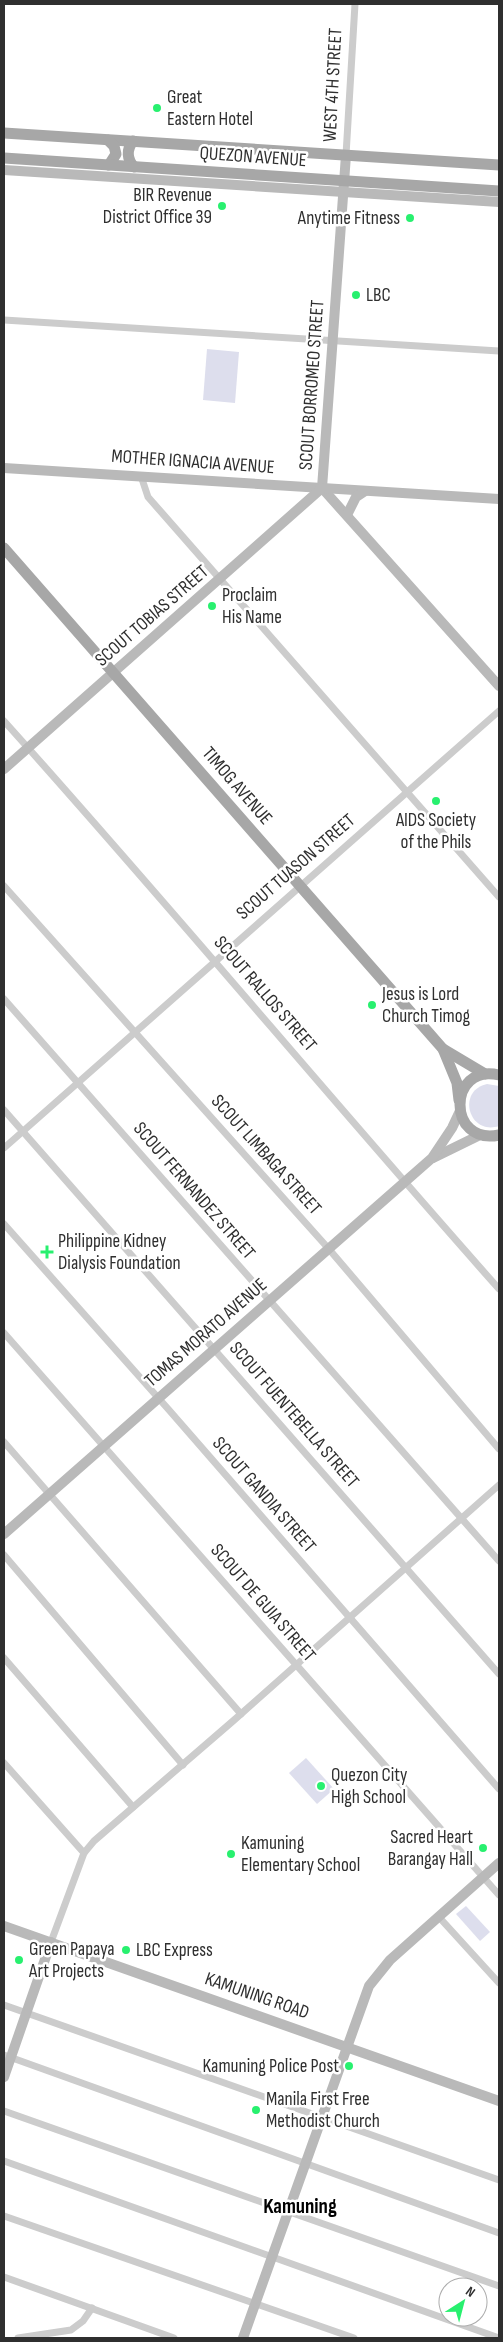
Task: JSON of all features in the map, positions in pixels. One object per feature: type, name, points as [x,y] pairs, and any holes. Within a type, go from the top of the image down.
[{"type":"main road","name":"QUEZON AVENUE","points":[[4,133],[499,164]]},
{"type":"main road","points":[[108,140],[114,146],[116,154],[109,165]]},
{"type":"main road","points":[[132,141],[128,152],[129,160],[134,167]]},
{"type":"main road","name":"QUEZON AVENUE","points":[[4,158],[499,191]]},
{"type":"main road","name":"TIMOG AVENUE","points":[[4,548],[443,1049],[457,1083],[460,1106]]},
{"type":"main road","name":"TIMOG AVENUE","points":[[443,1049],[494,1074]]},
{"type":"main road","points":[[494,1074],[468,1083],[460,1106],[467,1126],[480,1135],[498,1137]]},
{"type":"street","name":"WEST 4TH STREET","points":[[346,168],[355,4]]},
{"type":"street","name":"SCOUT BORROMEO STREET","points":[[346,168],[322,488],[348,514],[499,686]]},
{"type":"street","name":"QUEZON AVENUE","points":[[4,170],[499,202]]},
{"type":"street","points":[[4,320],[499,351]]},
{"type":"street","name":"MOTHER IGNACIA AVENUE","points":[[4,468],[499,499]]},
{"type":"street","points":[[141,476],[148,496],[499,897]]},
{"type":"street","name":"SCOUT TOBIAS STREET","points":[[4,769],[322,488]]},
{"type":"street","points":[[348,514],[356,497],[365,491]]},
{"type":"street","name":"SCOUT TUASON STREET","points":[[4,1148],[499,711]]},
{"type":"street","name":"SCOUT RALLOS STREET","points":[[4,722],[215,960],[404,1182],[499,1289]]},
{"type":"street","name":"SCOUT LIMBAGA STREET","points":[[4,886],[328,1248],[499,1449]]},
{"type":"street","name":"SCOUT FERNANDEZ STREET","points":[[4,999],[499,1561]]},
{"type":"street","name":"TOMAS MORATO AVENUE","points":[[432,1158],[452,1128],[460,1106]]},
{"type":"street","name":"SCOUT FUENTEBELLA STREET","points":[[4,1110],[215,1348],[499,1674]]},
{"type":"street","name":"TOMAS MORATO AVENUE","points":[[4,1534],[432,1158],[480,1135]]},
{"type":"street","name":"SCOUT GANDIA STREET","points":[[4,1224],[159,1398],[499,1788]]},
{"type":"street","name":"SCOUT DE GUIA STREET","points":[[4,1332],[499,1895]]},
{"type":"street","points":[[4,1442],[241,1714]]},
{"type":"street","points":[[4,2077],[7,2056],[26,2012],[84,1853],[94,1841],[183,1765],[499,1485]]},
{"type":"street","points":[[4,1555],[183,1765]]},
{"type":"street","points":[[4,1658],[133,1807]]},
{"type":"street","points":[[4,1763],[84,1853]]},
{"type":"street","points":[[243,2338],[365,1996],[375,1978],[390,1960],[499,1863]]},
{"type":"street","points":[[438,1916],[499,1983]]},
{"type":"street","name":"KAMUNING ROAD","points":[[4,1926],[499,2101]]},
{"type":"street","points":[[4,2005],[499,2180]]},
{"type":"street","points":[[7,2056],[499,2233]]},
{"type":"street","points":[[4,2111],[288,2213],[499,2286]]},
{"type":"street","points":[[4,2161],[499,2338]]},
{"type":"street","points":[[4,2216],[354,2338]]},
{"type":"street","points":[[4,2277],[174,2338]]},
{"type":"street","points":[[18,2338],[71,2330],[82,2321],[92,2308]]},
{"type":"shaded area","points":[[207,349],[239,352],[235,403],[203,400]]},
{"type":"shaded area","points":[[487,1084],[499,1086],[499,1126],[489,1127],[480,1125],[470,1111],[469,1103],[472,1095],[477,1088]]},
{"type":"shaded area","points":[[306,1758],[334,1789],[317,1804],[289,1773]]},
{"type":"shaded area","points":[[466,1906],[490,1932],[480,1941],[456,1914]]},
{"type":"place","name":"Great Eastern Hotel","points":[[157,108]]},
{"type":"place","name":"BIR Revenue District Office 39","points":[[222,206]]},
{"type":"place","name":"Anytime Fitness","points":[[410,218]]},
{"type":"place","name":"LBC","points":[[356,295]]},
{"type":"place","name":"Proclaim His Name","points":[[212,606]]},
{"type":"place","name":"AIDS Society of the Phils","points":[[436,801]]},
{"type":"place","name":"Jesus is Lord Church Timog","points":[[372,1005]]},
{"type":"place","name":"Philippine Kidney Dialysis Foundation","points":[[47,1252]]},
{"type":"place","name":"Quezon City High School","points":[[321,1786]]},
{"type":"place","name":"Sacred Heart Barangay Hall","points":[[483,1848]]},
{"type":"place","name":"Kamuning Elementary School","points":[[231,1854]]},
{"type":"place","name":"LBC Express","points":[[126,1950]]},
{"type":"place","name":"Green Papaya Art Projects","points":[[19,1960]]},
{"type":"place","name":"Kamuning Police Post","points":[[349,2066]]},
{"type":"place","name":"Manila First Free Methodist Church","points":[[256,2110]]},
{"type":"district","name":"Kamuning","points":[[300,2206]]}]
